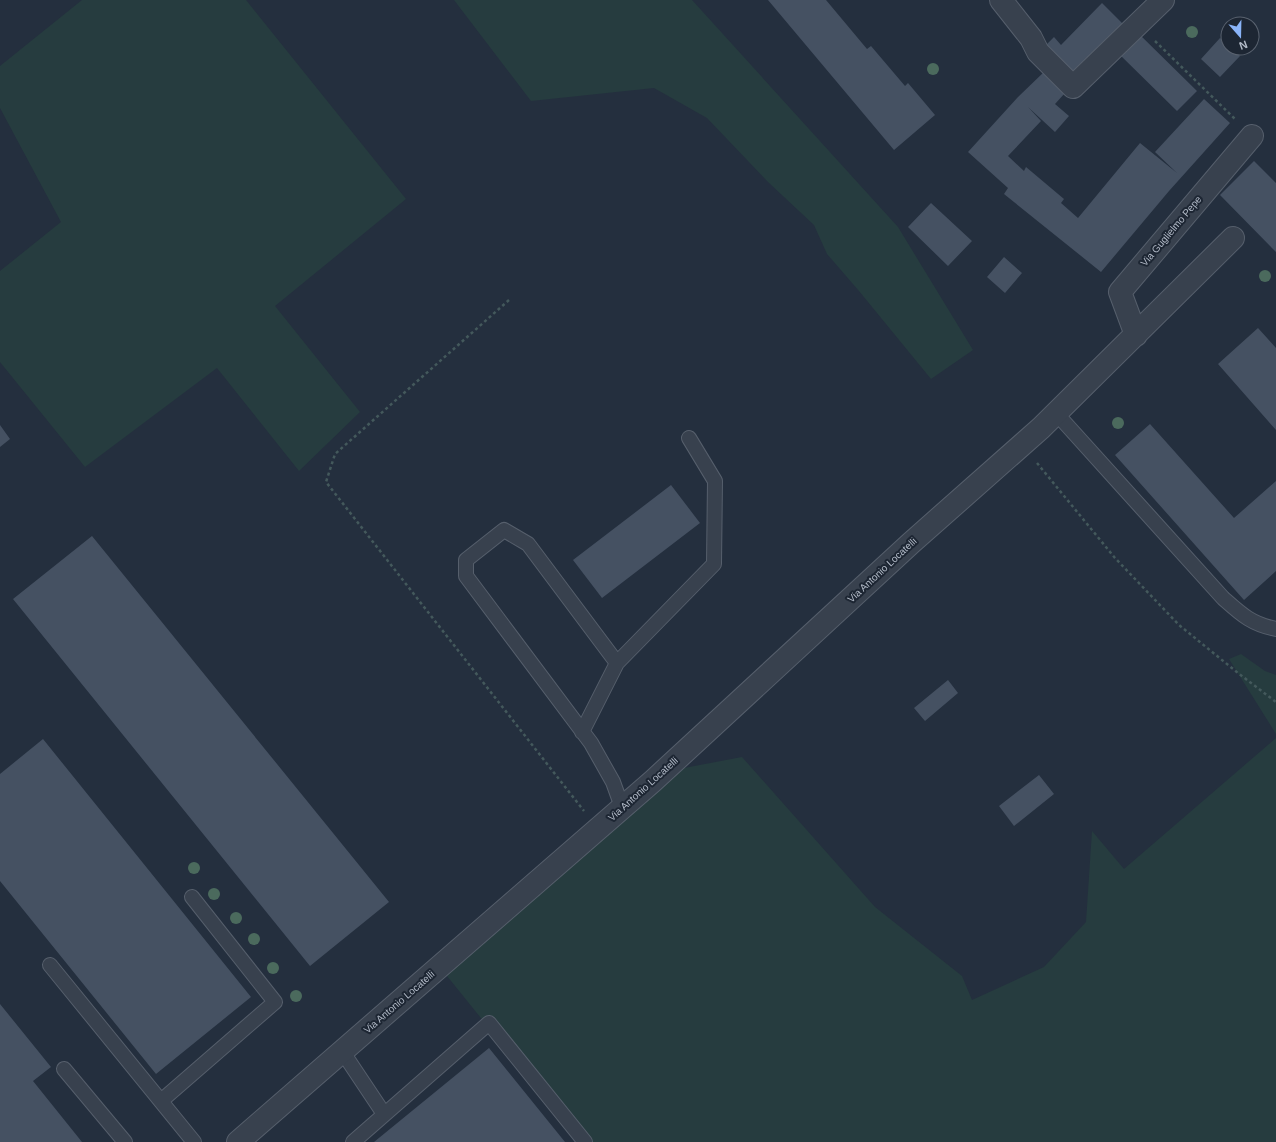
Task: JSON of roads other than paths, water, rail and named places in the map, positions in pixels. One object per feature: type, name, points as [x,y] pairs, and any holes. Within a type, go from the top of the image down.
[{"type":"street","points":[[1001,0],[1031,38],[1038,52],[1073,87],[1163,0]]},
{"type":"street","name":"Via Guglielmo Pepe","points":[[1136,335],[1120,292],[1252,136]]},
{"type":"street","points":[[1048,420],[1233,238]]},
{"type":"street","name":"Via Antonio Locatelli","points":[[238,1142],[653,780],[911,543],[1022,445],[1048,420]]},
{"type":"lane","points":[[1048,420],[1222,598],[1247,619],[1263,626],[1276,629]]},
{"type":"lane","points":[[582,732],[617,663],[714,564],[715,481],[690,438]]},
{"type":"lane","points":[[617,663],[528,544],[504,530],[466,560],[466,576],[591,743],[613,782],[622,807]]},
{"type":"lane","points":[[161,1101],[275,1002],[192,897]]},
{"type":"lane","points":[[50,966],[194,1142]]},
{"type":"lane","points":[[353,1142],[489,1023],[585,1142]]},
{"type":"lane","points":[[342,1051],[384,1114]]},
{"type":"lane","points":[[64,1069],[125,1142]]}]
